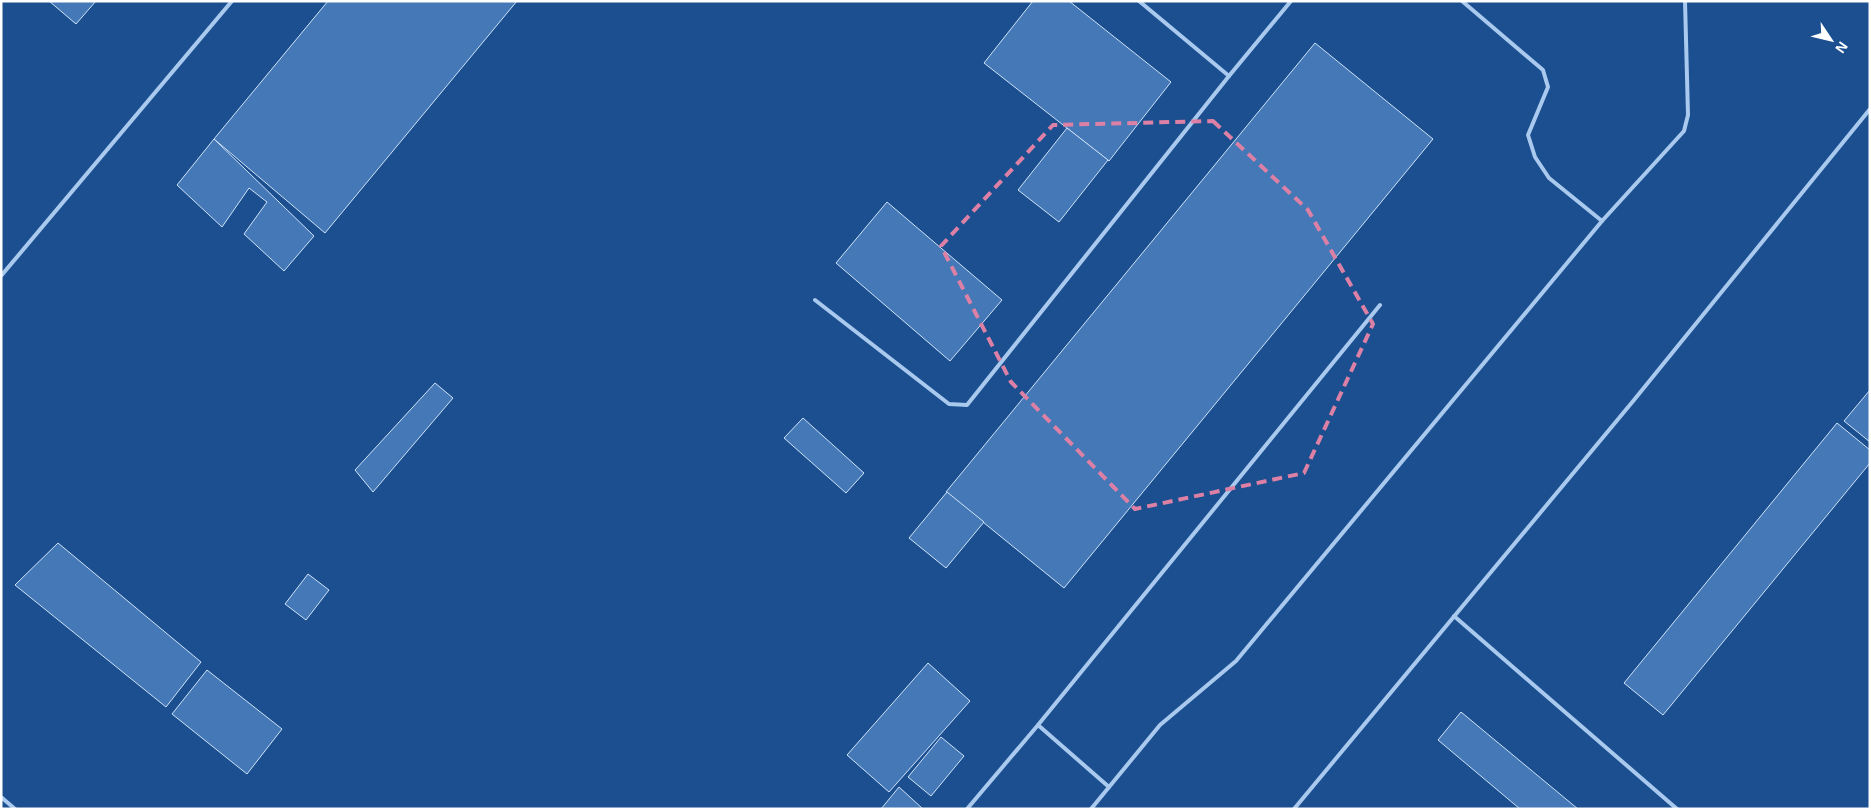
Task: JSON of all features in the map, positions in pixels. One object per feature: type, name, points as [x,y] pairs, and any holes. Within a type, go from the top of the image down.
[{"type":"lane","points":[[1,276],[232,1]]},
{"type":"lane","points":[[1139,1],[1229,76]]},
{"type":"lane","points":[[815,300],[948,404],[967,405],[1291,1]]},
{"type":"lane","points":[[1462,1],[1543,70],[1548,88],[1528,135],[1534,157],[1549,178],[1602,221]]},
{"type":"lane","points":[[1092,809],[1160,726],[1236,661],[1602,221],[1684,131],[1688,115],[1685,1]]},
{"type":"lane","points":[[1294,809],[1634,400],[1870,110]]},
{"type":"lane","points":[[967,809],[1038,725],[1380,305]]},
{"type":"lane","points":[[1454,616],[1677,809]]},
{"type":"lane","points":[[1038,725],[1109,787]]},
{"type":"lane","points":[[1,797],[15,809]]},
{"type":"highlighted area","points":[[1213,121],[1308,210],[1373,324],[1304,473],[1135,509],[1011,382],[941,246],[1053,125]]},
{"type":"building","points":[[49,1],[96,1],[76,24]]},
{"type":"building","points":[[328,1],[517,1],[325,233],[214,139]]},
{"type":"building","points":[[1033,1],[1069,1],[1171,82],[1109,161],[984,63]]},
{"type":"building","points":[[1315,43],[1433,139],[1064,588],[946,492]]},
{"type":"building","points":[[1067,128],[1108,160],[1059,222],[1018,190]]},
{"type":"building","points":[[214,139],[314,236],[284,271],[244,234],[267,202],[249,188],[222,227],[177,185]]},
{"type":"building","points":[[887,202],[1002,300],[950,361],[836,263]]},
{"type":"building","points":[[435,383],[453,398],[373,492],[355,470]]},
{"type":"building","points":[[1870,390],[1870,442],[1844,421]]},
{"type":"building","points":[[803,418],[864,473],[846,493],[784,438]]},
{"type":"building","points":[[1837,423],[1870,450],[1870,463],[1663,715],[1624,683]]},
{"type":"building","points":[[947,492],[984,522],[946,568],[909,538]]},
{"type":"building","points":[[58,543],[201,662],[166,707],[15,585]]},
{"type":"building","points":[[308,574],[329,590],[306,620],[285,604]]},
{"type":"building","points":[[928,663],[970,701],[889,792],[847,755]]},
{"type":"building","points":[[207,670],[282,729],[247,774],[172,714]]},
{"type":"building","points":[[1461,712],[1578,809],[1520,809],[1438,740]]},
{"type":"building","points":[[941,737],[964,756],[931,796],[908,777]]},
{"type":"building","points":[[899,787],[923,809],[881,809]]}]
